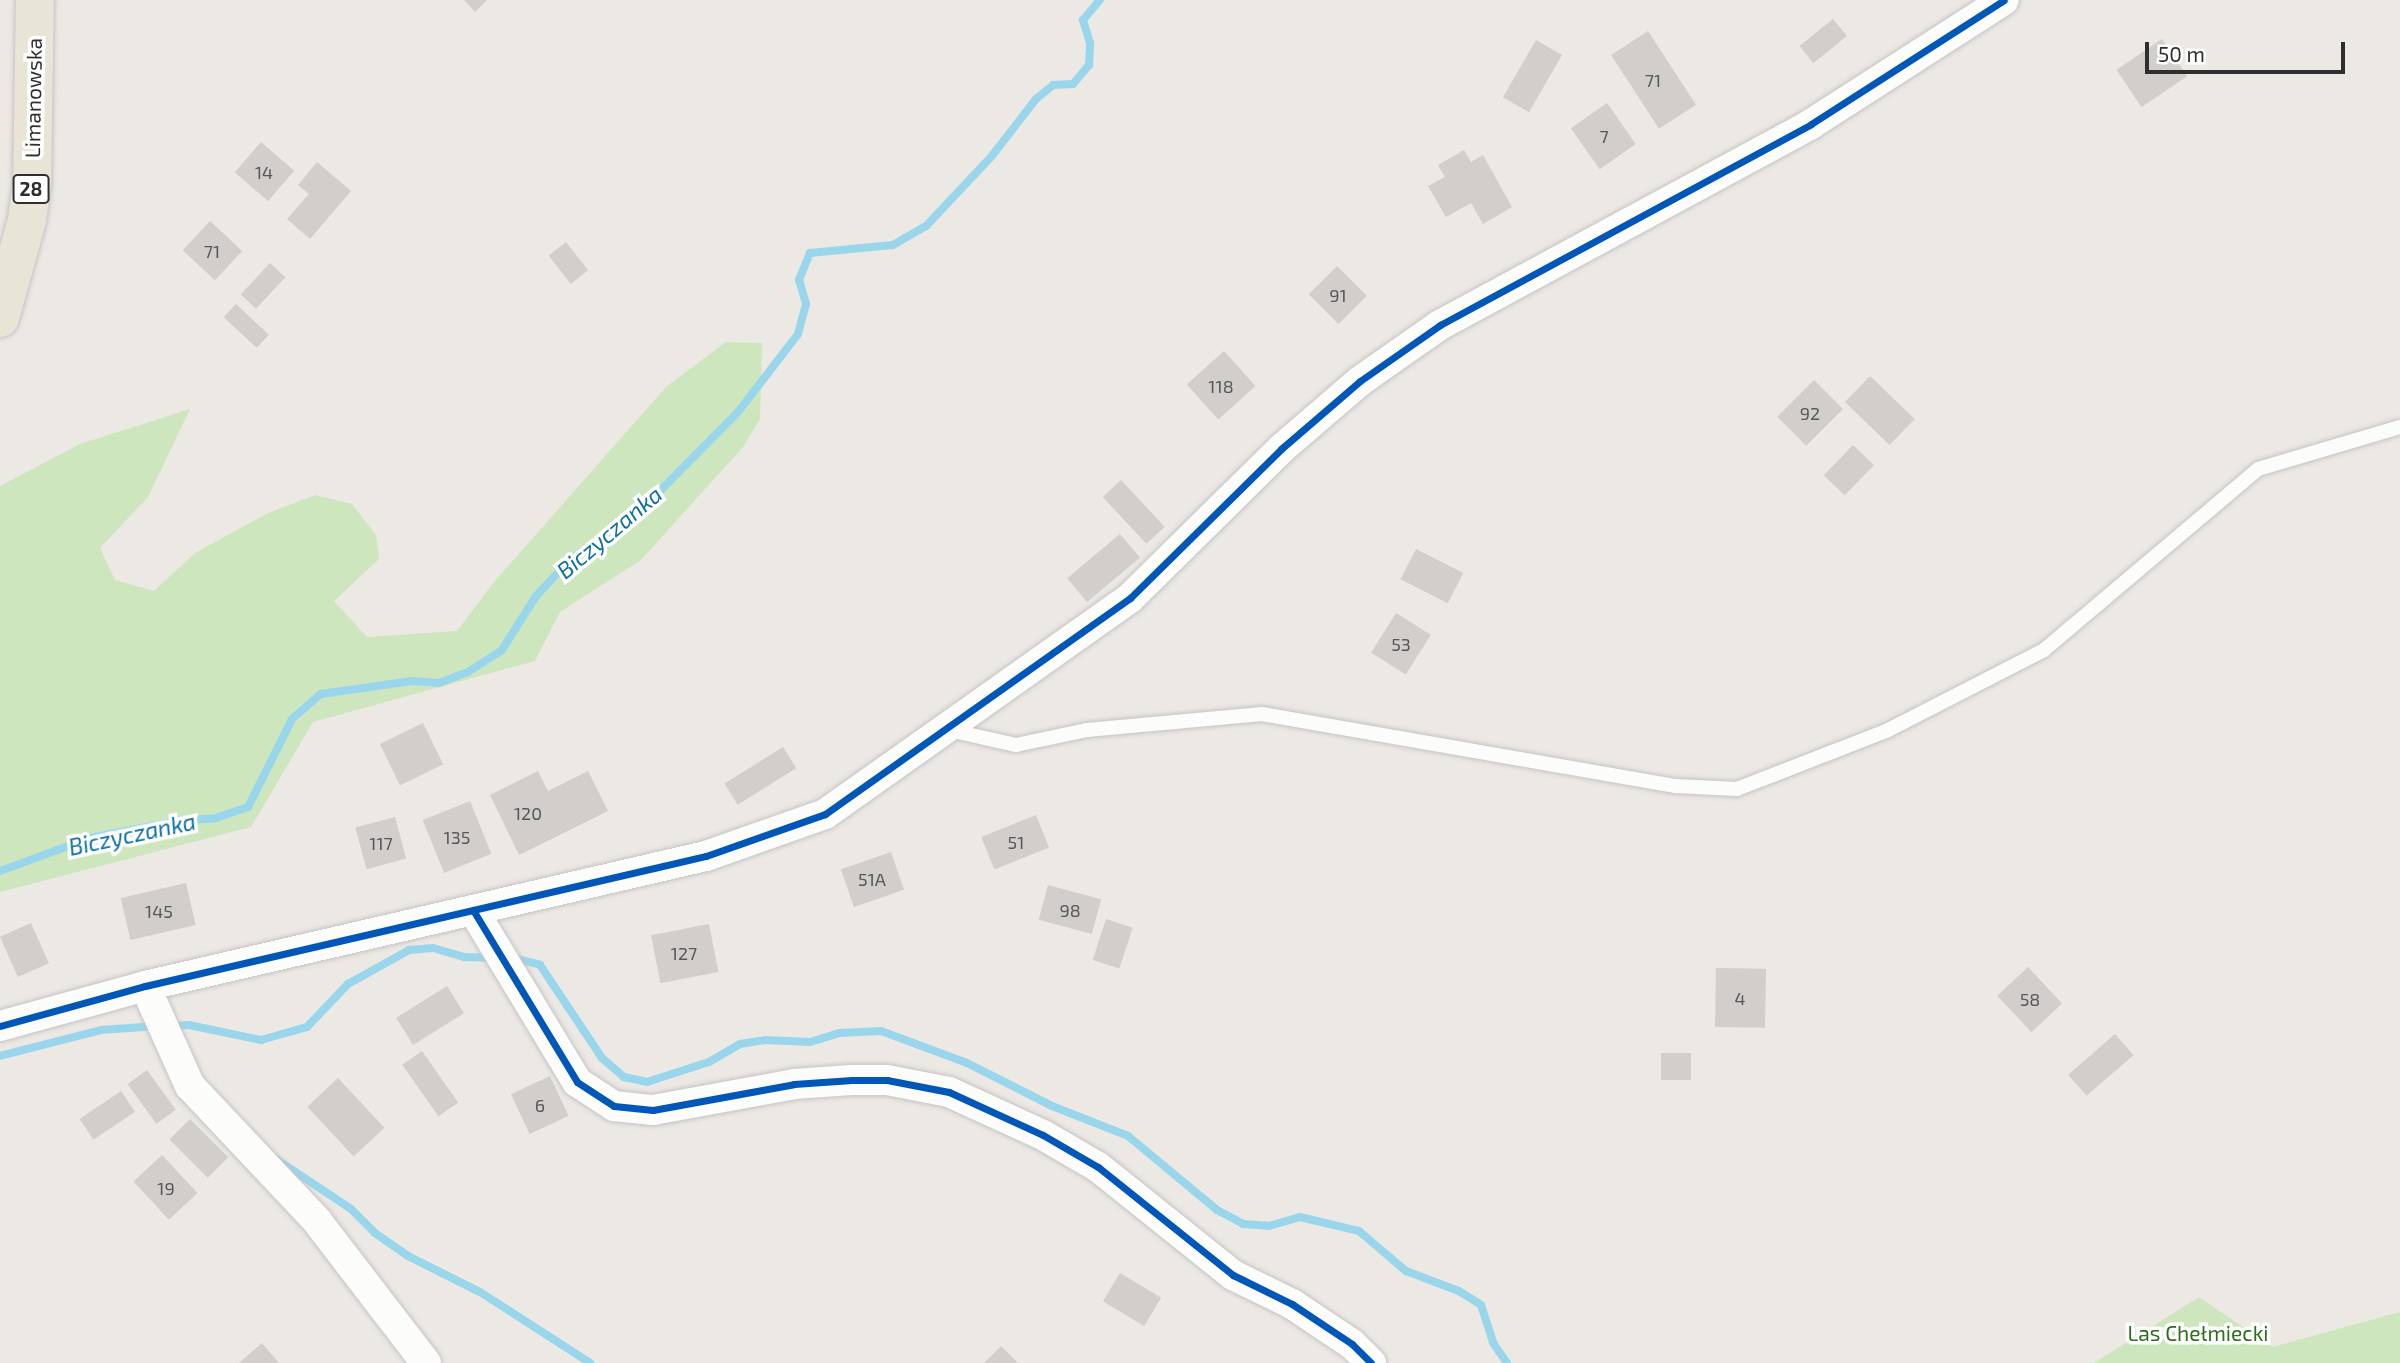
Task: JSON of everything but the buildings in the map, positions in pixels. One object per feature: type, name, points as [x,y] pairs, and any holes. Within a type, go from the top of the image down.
[{"type":"main road","name":"Limanowska","points":[[0,318],[27,220],[32,184],[35,0]]},
{"type":"street","points":[[0,1026],[145,986],[706,856],[825,814],[949,730],[1130,598],[1281,449],[1360,381],[1440,325],[1811,124],[2004,0]]},
{"type":"street","points":[[473,910],[577,1082],[614,1106],[653,1110],[794,1084],[852,1080],[887,1080],[948,1093],[1043,1135],[1098,1167],[1233,1275],[1292,1304],[1352,1344],[1371,1363]]},
{"type":"street","points":[[145,986],[190,1086],[317,1220],[426,1363]]},
{"type":"lane","points":[[949,730],[1016,745],[1087,730],[1262,713],[1676,786],[1737,789],[1888,730],[2044,650],[2258,469],[2400,427]]},
{"type":"green space","points":[[726,342],[762,343],[760,419],[743,447],[641,560],[560,612],[535,661],[313,722],[251,827],[0,892],[0,486],[80,444],[190,409],[148,497],[100,548],[115,580],[154,591],[195,553],[266,514],[315,495],[352,504],[376,535],[379,559],[334,601],[367,637],[457,631],[494,582],[666,387]]},
{"type":"green space","name":"Las Chełmiecki","points":[[2199,1297],[2272,1347],[2400,1312],[2400,1363],[2094,1363]]},
{"type":"waterway","name":"Biczyczanka","points":[[0,871],[90,838],[177,821],[216,818],[248,807],[292,719],[321,694],[412,681],[439,683],[468,672],[502,650],[536,596],[569,561],[642,509],[738,412],[798,334],[806,304],[799,280],[810,253],[893,245],[927,225],[991,157],[1036,99],[1053,85],[1073,84],[1089,65],[1090,43],[1083,20],[1100,0]]},
{"type":"waterway","points":[[170,1026],[189,1025],[261,1040],[307,1027],[348,984],[409,950],[433,948],[464,957],[496,958]]},
{"type":"waterway","points":[[509,957],[540,965],[602,1058],[624,1077],[647,1082],[709,1062],[740,1044],[766,1040],[810,1042],[840,1033],[881,1031],[967,1063],[1052,1106],[1128,1136],[1217,1210],[1243,1224],[1269,1226],[1300,1217],[1359,1231],[1406,1271],[1459,1291],[1481,1305],[1493,1343],[1507,1363]]},
{"type":"waterway","points":[[0,1056],[101,1030],[157,1026]]},
{"type":"waterway","points":[[276,1159],[351,1209],[375,1233],[408,1256],[480,1292],[590,1363]]},
{"type":"cycle path","points":[[0,1026],[145,986],[706,856],[825,814],[1130,598],[1281,449],[1360,381],[1440,325],[1811,124],[2004,0]]},
{"type":"cycle path","points":[[473,910],[577,1082],[614,1106],[653,1110],[794,1084],[852,1080],[887,1080],[949,1092],[1043,1135],[1098,1167],[1233,1275],[1292,1304],[1352,1344],[1371,1363]]}]
